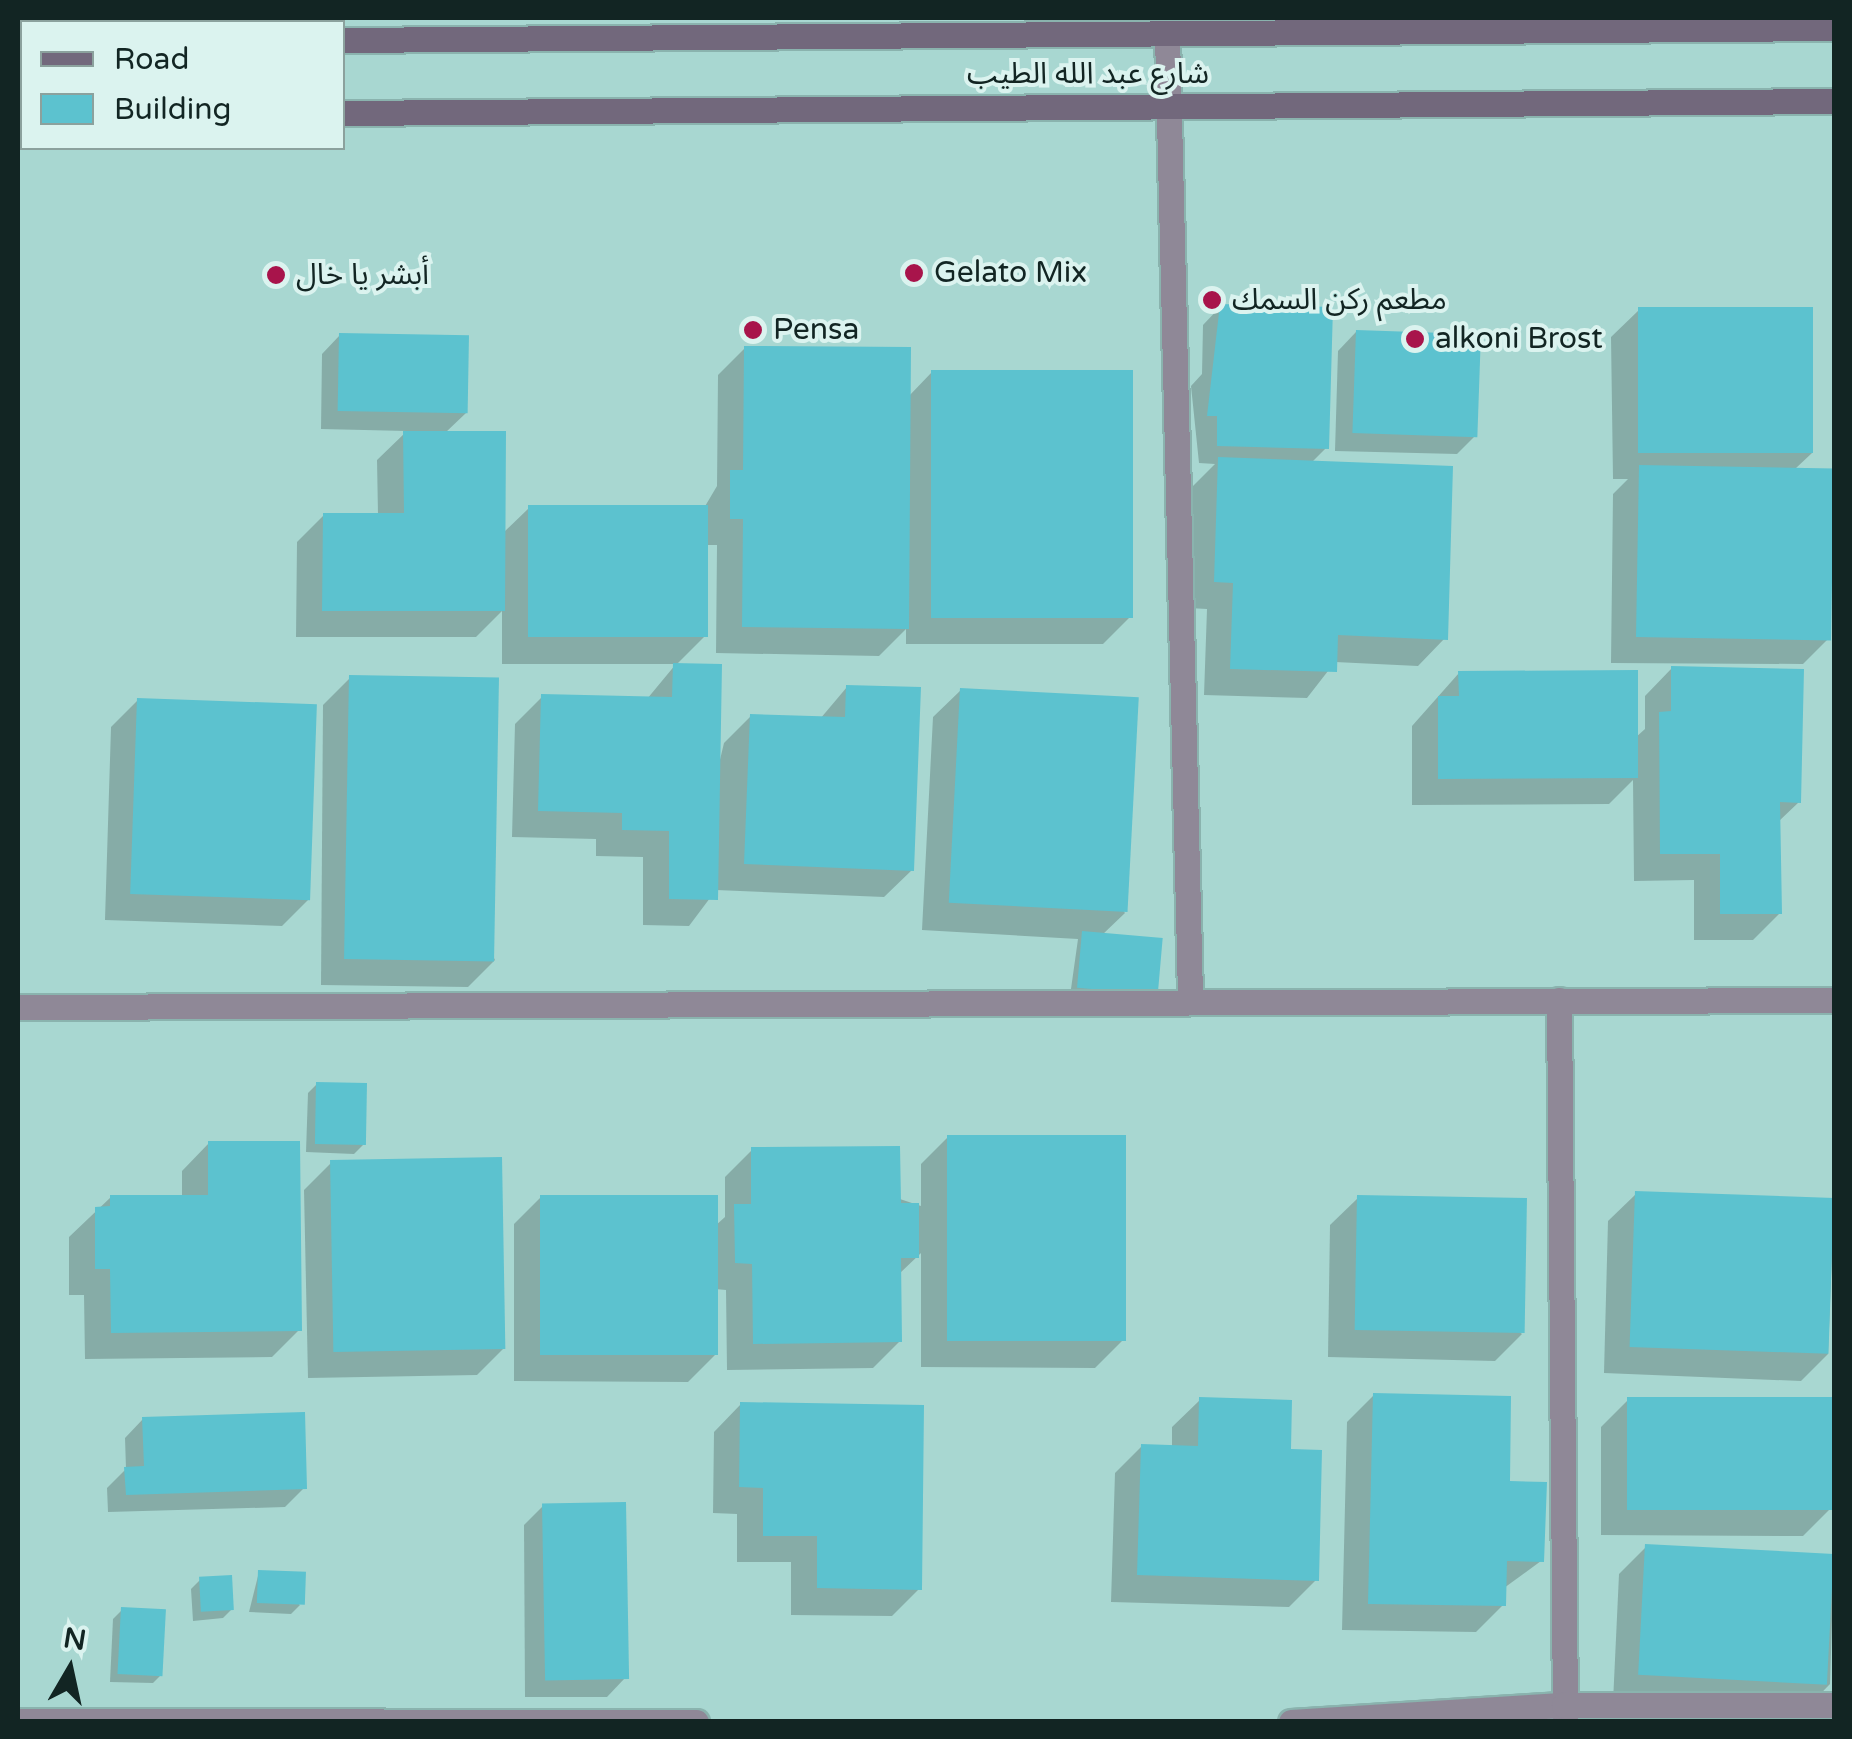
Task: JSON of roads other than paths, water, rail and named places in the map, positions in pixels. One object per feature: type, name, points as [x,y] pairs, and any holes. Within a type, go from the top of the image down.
[{"type":"main road","name":"شارع عبد الله الطيب","points":[[345,40],[1167,34],[1390,25],[1834,28]]},
{"type":"main road","name":"شارع عبد الله الطيب","points":[[345,113],[1834,101]]},
{"type":"street","points":[[1167,34],[1172,106],[1190,996]]},
{"type":"street","points":[[18,1007],[1190,996],[1834,1000]]},
{"type":"street","points":[[1559,1000],[1565,1713]]},
{"type":"street","points":[[1291,1722],[1834,1704]]},
{"type":"street","points":[[18,1720],[696,1722]]},
{"type":"place","name":"Gelato Mix","points":[[914,273]]},
{"type":"place","name":"أبشر يا خال","points":[[276,275]]},
{"type":"place","name":"مطعم ركن السمك","points":[[1212,300]]},
{"type":"place","name":"Pensa","points":[[753,330]]},
{"type":"place","name":"alkoni Brost","points":[[1415,339]]}]
